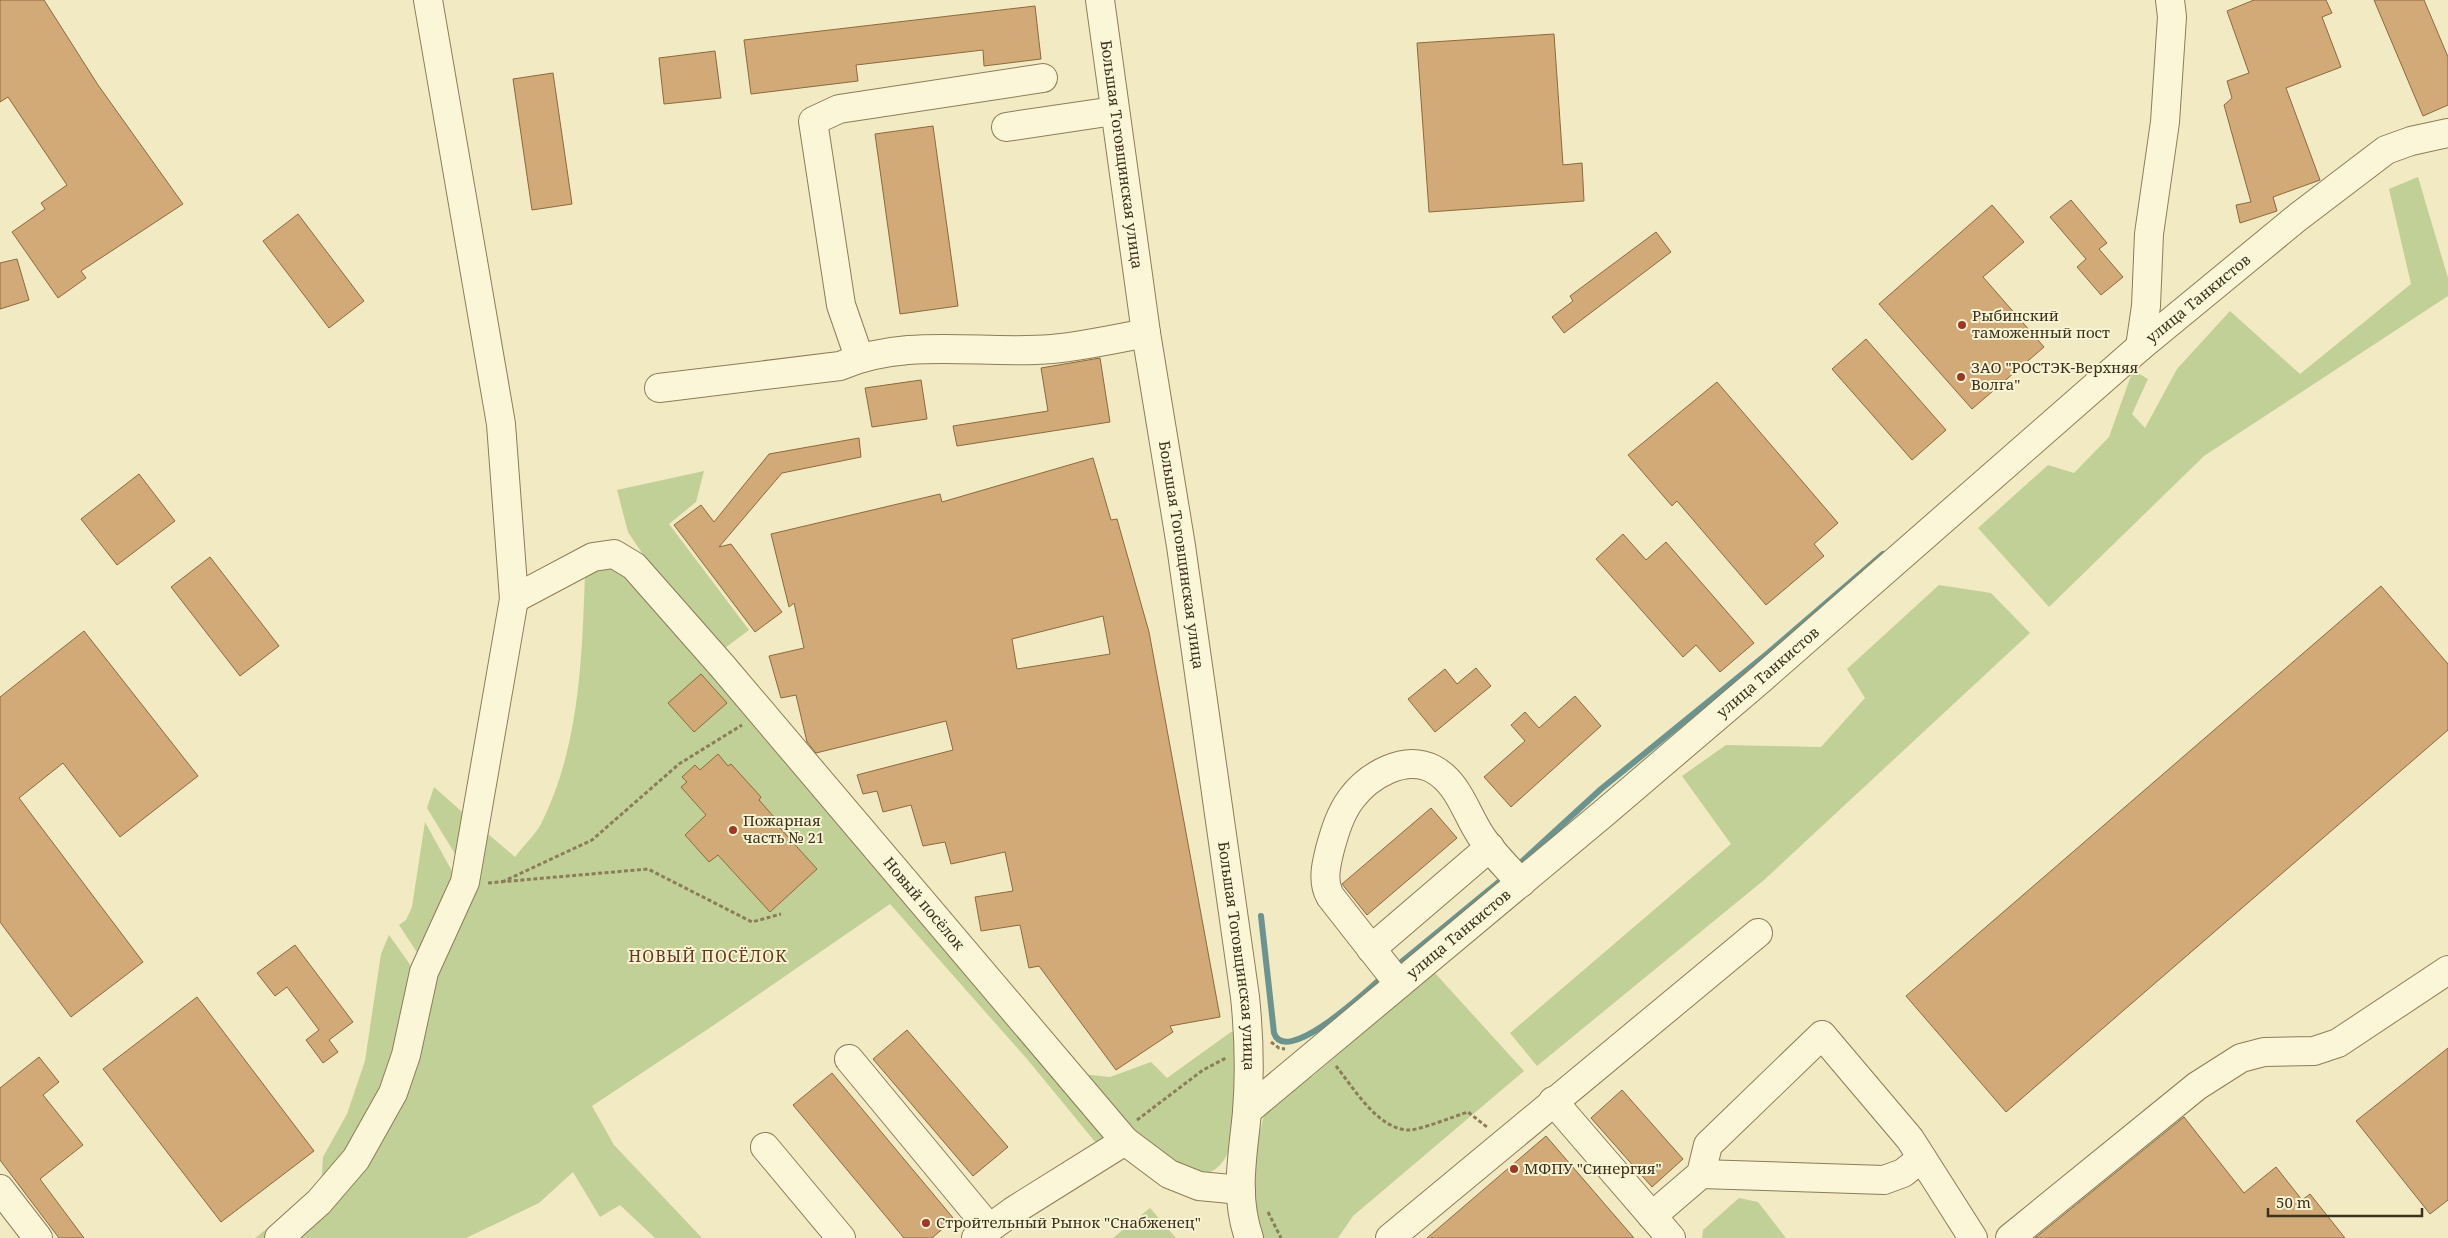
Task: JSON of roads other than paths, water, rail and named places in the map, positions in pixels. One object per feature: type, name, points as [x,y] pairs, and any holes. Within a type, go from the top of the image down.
[{"type":"street","points":[[279,1238],[319,1202],[356,1159],[393,1093],[406,1055],[424,972],[465,882],[514,599],[500,424],[428,0]]},
{"type":"street","name":"Большая Тоговщинская улица","points":[[1100,0],[1146,334],[1181,546],[1245,997],[1249,1034],[1247,1111]]},
{"type":"street","points":[[2140,347],[2146,306],[2149,234],[2165,122],[2172,17],[2170,0]]},
{"type":"street","points":[[859,357],[841,305],[813,121],[839,110],[1043,78]]},
{"type":"street","points":[[1006,127],[1114,111]]},
{"type":"street","name":"улица Танкистов","points":[[1247,1111],[1761,679],[2140,347],[2298,217],[2386,150],[2411,141],[2448,133]]},
{"type":"street","points":[[659,388],[840,366],[859,357],[917,349],[1051,349],[1146,334]]},
{"type":"street","name":"Новый посёлок","points":[[514,599],[593,557],[614,554],[634,566],[723,667],[1125,1141],[1169,1174],[1199,1186],[1241,1190]]},
{"type":"street","points":[[1399,984],[1330,896],[1325,880],[1329,854],[1338,824],[1350,800],[1367,782],[1379,774],[1403,764],[1434,769],[1457,792],[1477,829],[1520,883]]},
{"type":"street","points":[[1371,949],[1490,847]]},
{"type":"street","points":[[1390,1238],[1758,932]]},
{"type":"street","points":[[2011,1238],[2197,1086],[2241,1058],[2264,1052],[2314,1051],[2338,1043],[2448,970]]},
{"type":"street","points":[[1652,1216],[1700,1174],[1708,1145],[1822,1035],[1910,1139],[1973,1238]]},
{"type":"street","points":[[850,1059],[983,1233],[1012,1211],[1125,1141]]},
{"type":"street","points":[[1553,1101],[1670,1238]]},
{"type":"street","points":[[1247,1111],[1240,1156],[1241,1190],[1246,1228],[1250,1238]]},
{"type":"street","points":[[765,1147],[841,1238]]},
{"type":"street","points":[[1700,1174],[1884,1180],[1903,1173],[1922,1158]]},
{"type":"street","points":[[0,1189],[38,1238]]},
{"type":"waterway","points":[[1516,867],[1601,789],[1768,653],[1883,554]]},
{"type":"waterway","points":[[1394,968],[1506,876]]},
{"type":"waterway","points":[[1261,916],[1274,1033],[1282,1041],[1294,1041],[1328,1022],[1385,975]]},
{"type":"place","name":"Рыбинский таможенный пост","points":[[1962,325]]},
{"type":"place","name":"ЗАО \"РОСТЭК-Верхняя Волга\"","points":[[1961,377]]},
{"type":"place","name":"Пожарная часть № 21","points":[[733,830]]},
{"type":"place","name":"МФПУ \"Синергия\"","points":[[1514,1169]]},
{"type":"place","name":"Стройтельный Рынок \"Снабженец\"","points":[[926,1223]]},
{"type":"district","name":"НОВЫЙ ПОСЁЛОК","points":[[708,956]]}]
